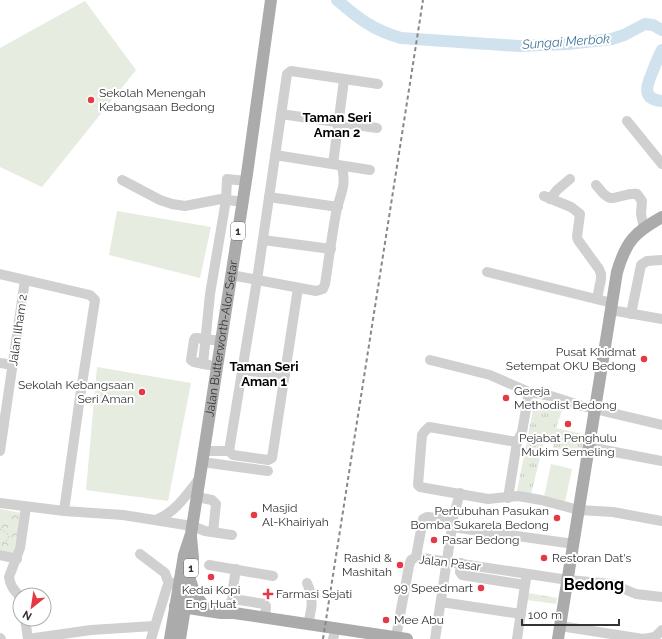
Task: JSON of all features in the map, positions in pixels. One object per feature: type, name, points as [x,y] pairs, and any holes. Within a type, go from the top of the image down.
[{"type":"main road","name":"Jalan Butterworth-Alor Setar","points":[[180,639],[182,627],[181,604],[174,583],[191,530],[197,498],[243,202],[271,0]]},
{"type":"main road","points":[[558,639],[617,272],[623,254],[632,238],[644,228],[662,217]]},
{"type":"main road","name":"Jalan Butterworth-Alor Setar","points":[[170,639],[190,575],[193,554],[191,530]]},
{"type":"main road","points":[[190,575],[193,588],[201,607]]},
{"type":"main road","points":[[181,604],[201,607],[221,613],[229,611],[308,624],[335,633],[401,638]]},
{"type":"main road","points":[[182,627],[189,616],[201,607]]},
{"type":"street","points":[[229,451],[257,280],[286,77],[291,71],[378,84]]},
{"type":"street","points":[[232,275],[316,291],[323,288],[325,284],[338,207],[344,185],[338,165],[339,123],[344,80]]},
{"type":"street","points":[[281,114],[377,128]]},
{"type":"street","points":[[627,121],[662,164]]},
{"type":"street","points":[[275,155],[370,170]]},
{"type":"street","points":[[217,366],[203,364],[210,294],[226,200],[227,179],[246,181]]},
{"type":"street","points":[[570,179],[547,198],[571,207],[580,214],[578,240],[601,274],[597,299]]},
{"type":"street","points":[[122,180],[160,200],[172,204],[185,206],[221,199],[243,202]]},
{"type":"street","points":[[596,185],[608,198],[612,199],[628,193],[637,194],[642,200],[641,214],[644,228]]},
{"type":"street","points":[[269,197],[338,207]]},
{"type":"street","points":[[262,240],[331,249]]},
{"type":"street","points":[[631,314],[641,265],[647,261],[662,260]]},
{"type":"street","points":[[487,272],[597,299],[631,314],[662,319]]},
{"type":"street","points":[[0,274],[90,295],[95,300],[64,511]]},
{"type":"street","name":"Jalan Ilham 2","points":[[0,451],[2,429],[25,280]]},
{"type":"street","points":[[229,451],[233,455],[268,460],[272,458],[298,288]]},
{"type":"street","points":[[206,339],[221,341]]},
{"type":"street","points":[[430,360],[490,375],[529,392],[551,396],[582,406],[596,408],[662,425]]},
{"type":"street","points":[[0,363],[12,365]]},
{"type":"street","points":[[242,370],[285,375]]},
{"type":"street","points":[[508,498],[517,442],[522,432],[529,392]]},
{"type":"street","points":[[517,442],[433,427],[426,429],[422,435],[418,485],[420,487],[488,499],[518,496],[541,500],[579,510],[613,512],[662,521]]},
{"type":"street","points":[[589,447],[662,461]]},
{"type":"street","points":[[203,457],[229,451]]},
{"type":"street","points":[[203,457],[268,471]]},
{"type":"street","points":[[156,520],[170,512],[180,503],[200,478]]},
{"type":"street","points":[[416,557],[424,519],[427,517],[453,518],[460,493]]},
{"type":"street","points":[[197,498],[212,500],[216,504],[213,532]]},
{"type":"street","points":[[0,503],[156,520],[191,530],[213,532],[232,536]]},
{"type":"street","points":[[12,587],[10,582],[10,574],[20,548],[26,507]]},
{"type":"street","points":[[435,639],[451,529],[454,526],[574,544]]},
{"type":"street","points":[[140,554],[165,573],[174,583],[154,626],[151,639]]},
{"type":"street","points":[[0,555],[17,559]]},
{"type":"street","name":"Jalan Pasar","points":[[401,638],[409,566],[411,560],[416,557],[568,580],[612,584],[636,594],[662,597]]},
{"type":"street","points":[[461,563],[460,572],[462,575],[525,585]]},
{"type":"street","points":[[209,565],[273,576]]},
{"type":"street","points":[[229,611],[233,600],[232,594],[236,569]]},
{"type":"street","points":[[517,639],[527,574]]},
{"type":"street","points":[[307,583],[310,590],[312,606],[308,624]]},
{"type":"street","points":[[233,600],[265,604],[265,618]]},
{"type":"street","points":[[441,602],[521,614]]},
{"type":"street","points":[[26,627],[28,639],[69,636],[91,630],[154,626]]},
{"type":"street","points":[[560,626],[648,639],[655,637],[662,630]]},
{"type":"path","points":[[0,529],[6,532],[9,536],[6,542],[0,543]]},
{"type":"green space","points":[[85,1],[136,70],[42,187],[0,167],[0,48]]},
{"type":"green space","points":[[117,211],[211,227],[200,278],[109,255]]},
{"type":"green space","points":[[97,367],[191,383],[168,501],[86,490]]},
{"type":"green space","points":[[535,400],[564,405],[556,428],[587,435],[583,453],[553,448],[554,444],[544,442],[531,494],[517,491]]},
{"type":"green space","points":[[551,464],[572,469],[565,502],[544,497]]},
{"type":"green space","points":[[0,509],[22,513],[13,554],[0,552]]},
{"type":"green space","points":[[528,593],[557,598],[556,604],[527,600]]},
{"type":"waterway","name":"Sungai Merbok","points":[[337,0],[367,23],[391,35],[401,38],[519,46],[568,44],[612,39],[624,35],[645,24],[653,25],[662,30]]},
{"type":"waterway","name":"Sungai Merbok","points":[[662,50],[647,87],[648,95],[651,98],[662,101]]},
{"type":"railway","points":[[323,639],[423,0]]},
{"type":"place","name":"Sekolah Menengah Kebangsaan Bedong","points":[[91,100]]},
{"type":"place","name":"Pusat Khidmat Setempat OKU Bedong","points":[[644,359]]},
{"type":"place","name":"Sekolah Kebangsaan Seri Aman","points":[[142,392]]},
{"type":"place","name":"Gereja Methodist Bedong","points":[[506,398]]},
{"type":"place","name":"Pejabat Penghulu Mukim Semeling","points":[[568,424]]},
{"type":"place","name":"Masjid Al-Khairiyah","points":[[254,515]]},
{"type":"place","name":"Pertubuhan Pasukan Bomba Sukarela Bedong","points":[[557,518]]},
{"type":"place","name":"Pasar Bedong","points":[[434,540]]},
{"type":"place","name":"Restoran Dat's","points":[[544,558]]},
{"type":"place","name":"Rashid & Mashitah","points":[[400,565]]},
{"type":"place","name":"Kedai Kopi Eng Huat","points":[[211,577]]},
{"type":"place","name":"99 Speedmart","points":[[481,588]]},
{"type":"place","name":"Farmasi Sejati","points":[[268,594]]},
{"type":"place","name":"Mee Abu","points":[[386,620]]},
{"type":"district","name":"Taman Seri Aman 2","points":[[337,124]]},
{"type":"district","name":"Taman Seri Aman 1","points":[[264,374]]},
{"type":"district","name":"Bedong","points":[[594,584]]}]
